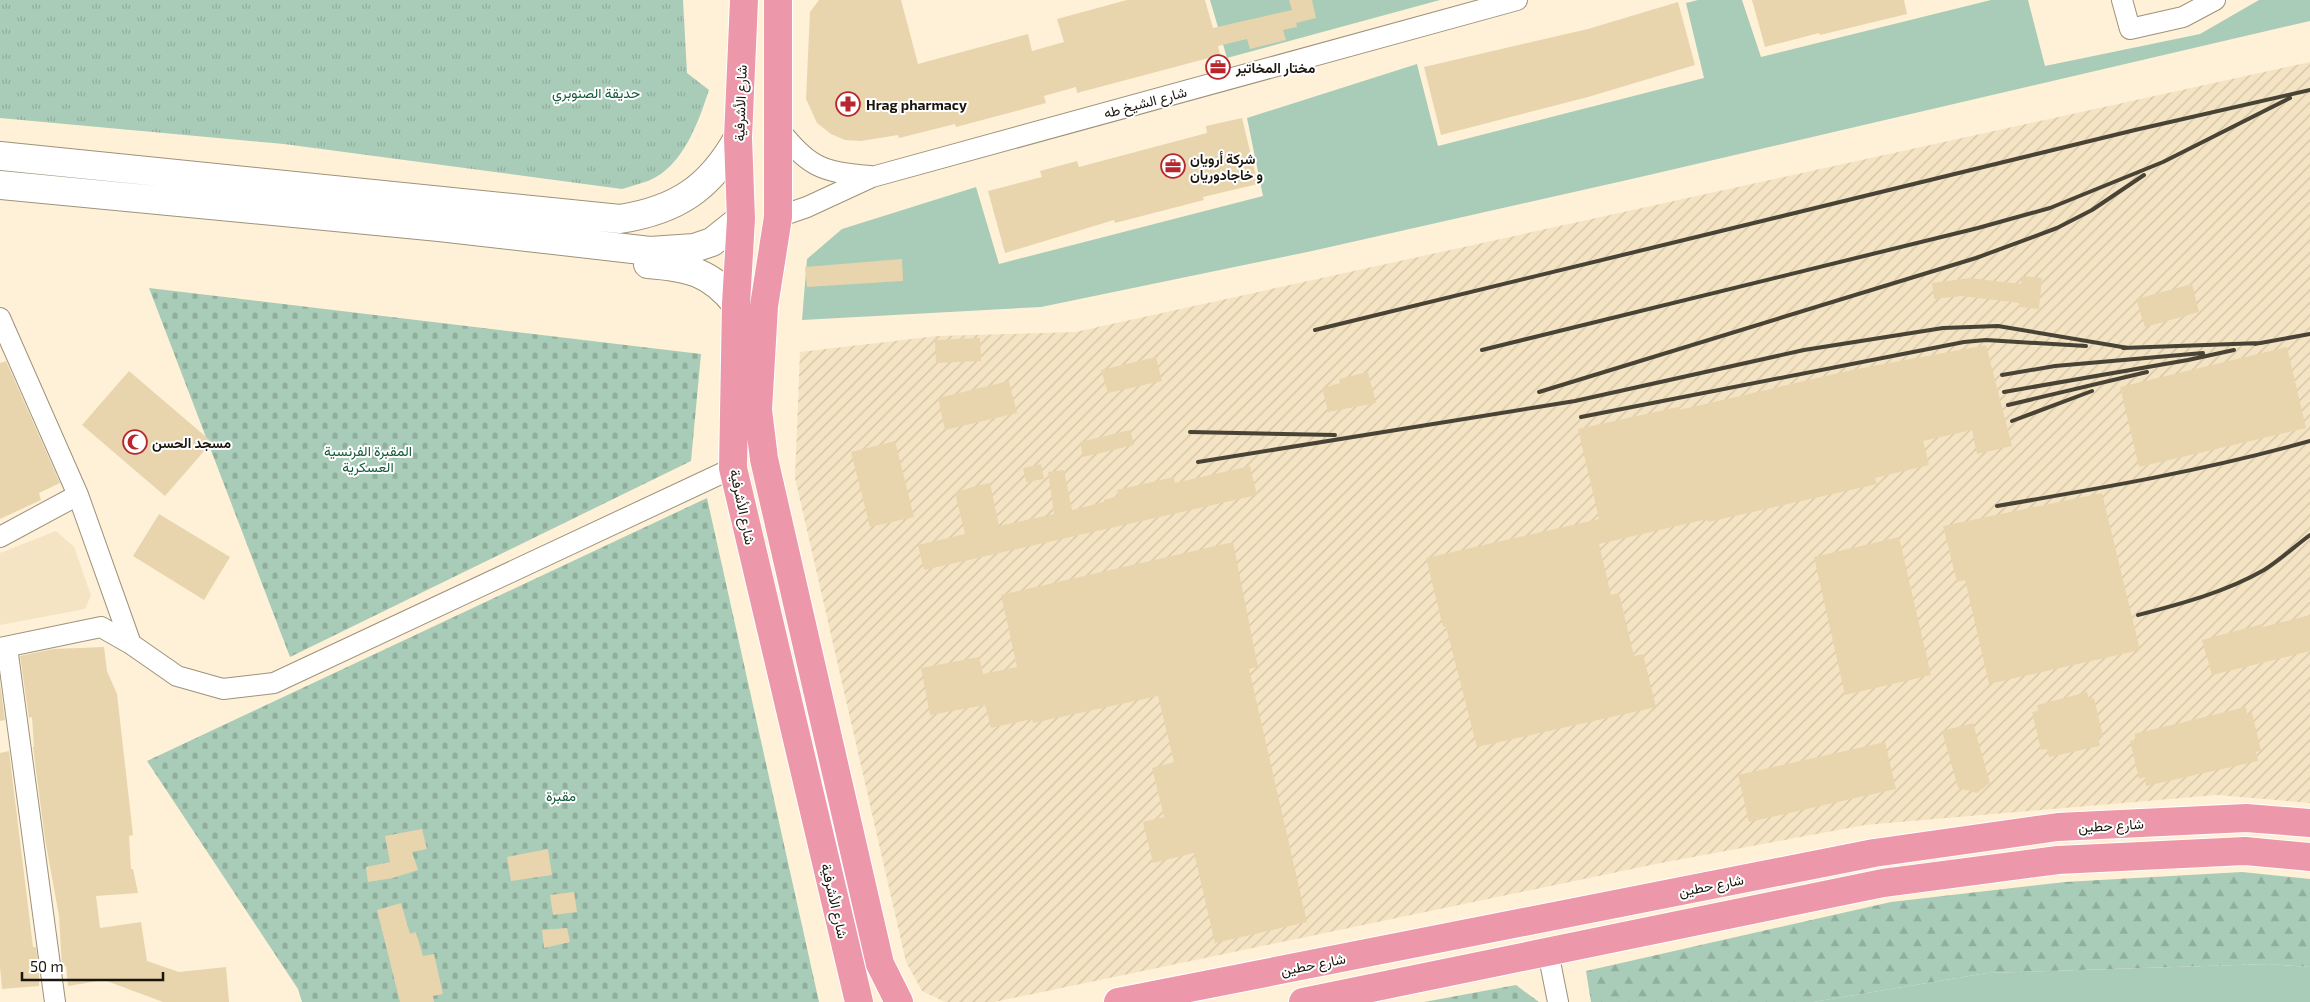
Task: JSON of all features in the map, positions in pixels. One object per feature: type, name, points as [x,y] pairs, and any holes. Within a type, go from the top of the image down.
[{"type":"main road","name":"شارع الأشرفية","points":[[744,0],[738,138],[741,219],[736,304],[733,468],[859,1002]]},
{"type":"main road","points":[[778,0],[776,126],[778,217],[764,306],[758,410],[764,459],[880,964],[900,1002]]},
{"type":"main road","points":[[0,156],[620,219],[645,215],[669,207],[690,195],[726,160],[738,138]]},
{"type":"main road","points":[[0,185],[439,226],[650,252],[694,248],[712,242],[741,219],[778,217]]},
{"type":"main road","points":[[556,240],[601,256],[690,270],[724,288],[736,304]]},
{"type":"main road","name":"شارع حطين","points":[[1118,1002],[1874,853],[2058,827],[2246,818],[2310,823]]},
{"type":"main road","points":[[1303,1002],[1883,883],[2058,860],[2244,851],[2310,856]]},
{"type":"street","name":"شارع الشيخ طه","points":[[778,217],[807,207],[872,177],[1517,0]]},
{"type":"street","points":[[2122,0],[2130,30],[2183,17],[2215,0]]},
{"type":"street","points":[[776,126],[799,154],[816,166],[840,174],[872,177]]},
{"type":"street","points":[[0,318],[78,495],[131,644]]},
{"type":"street","points":[[55,1002],[4,648],[101,627],[131,644],[177,676],[223,689],[274,684],[733,468]]},
{"type":"street","points":[[0,537],[78,495]]},
{"type":"street","points":[[1548,952],[1558,1002]]},
{"type":"shaded area","points":[[2310,62],[2310,803],[2217,795],[1865,825],[1656,864],[994,1002],[945,1002],[922,991],[906,962],[795,478],[800,352],[937,336],[1075,332]]},
{"type":"shaded area","points":[[56,531],[74,547],[91,595],[85,609],[0,625],[0,553]]},
{"type":"green space","name":"حديقة الصنوبري","points":[[0,0],[683,0],[687,73],[709,90],[694,130],[680,155],[671,166],[648,181],[622,189],[284,144],[0,118]]},
{"type":"green space","points":[[1210,0],[1440,0],[1227,58]]},
{"type":"green space","points":[[1698,0],[1742,0],[1761,57],[1991,0],[2028,0],[2045,66],[2200,34],[2259,0],[2310,0],[2310,21],[1636,178],[1312,251],[1041,307],[802,320],[807,259],[842,229],[976,187],[999,264],[1263,196],[1247,118],[1417,64],[1438,146],[1704,78],[1686,3]]},
{"type":"green space","name":"المقبرة الفرنسية العسكرية","points":[[149,288],[701,354],[691,461],[290,657]]},
{"type":"green space","name":"مقبرة","points":[[707,498],[819,1002],[302,1002],[298,989],[147,761]]},
{"type":"green space","points":[[2242,872],[2310,879],[2310,967],[2269,964],[1987,973],[1813,1002],[1591,1002],[1586,971],[1891,902],[2065,882]]},
{"type":"green space","points":[[2269,964],[2310,967],[2310,1002],[1813,1002],[1987,973]]},
{"type":"green space","points":[[1516,985],[1539,1002],[1424,1002]]},
{"type":"building","points":[[819,0],[901,0],[918,64],[1028,34],[1032,51],[1064,42],[1057,19],[1127,0],[1205,0],[1213,28],[1292,10],[1289,0],[1312,0],[1316,18],[1296,23],[1297,27],[1283,30],[1286,40],[1250,49],[1247,39],[1218,46],[1220,55],[1077,93],[1076,87],[1044,96],[1046,103],[956,127],[955,124],[899,138],[898,135],[861,141],[845,140],[831,134],[817,123],[806,99],[810,12]]},
{"type":"building","points":[[1752,0],[1904,0],[1907,14],[1765,47]]},
{"type":"building","points":[[1678,2],[1695,65],[1588,97],[1441,135],[1424,67],[1588,29]]},
{"type":"building","points":[[1242,118],[1258,184],[1203,197],[1204,200],[1115,223],[1114,220],[1005,253],[988,191],[1042,177],[1040,171],[1077,161],[1079,167],[1207,133],[1206,126]]},
{"type":"building","points":[[902,259],[903,281],[807,287],[805,267]]},
{"type":"building","points":[[2022,276],[2042,278],[2039,309],[2019,307],[2019,303],[1962,296],[1934,299],[1932,283],[1970,278],[2021,284]]},
{"type":"building","points":[[2192,284],[2199,312],[2145,327],[2136,299]]},
{"type":"building","points":[[980,338],[981,361],[936,363],[935,340]]},
{"type":"building","points":[[1986,345],[2012,446],[1977,454],[1972,430],[1923,441],[1929,465],[1875,478],[1877,484],[1708,522],[1707,519],[1599,544],[1611,595],[1619,593],[1634,656],[1643,654],[1656,707],[1477,747],[1446,627],[1443,627],[1426,558],[1599,519],[1578,429],[1678,407],[1679,410],[1852,370]]},
{"type":"building","points":[[2287,347],[2306,428],[2139,467],[2120,387]]},
{"type":"building","points":[[1156,357],[1162,381],[1108,393],[1101,370]]},
{"type":"building","points":[[6,361],[60,483],[39,493],[41,500],[0,519],[0,363]]},
{"type":"building","points":[[129,371],[212,442],[165,496],[82,425]]},
{"type":"building","points":[[1368,372],[1376,403],[1328,412],[1322,388],[1340,383],[1339,379]]},
{"type":"building","points":[[1009,381],[1017,413],[945,430],[938,398]]},
{"type":"building","points":[[1130,430],[1134,445],[1083,457],[1080,442]]},
{"type":"building","points":[[895,441],[914,517],[870,527],[851,452]]},
{"type":"building","points":[[1041,464],[1044,479],[1026,482],[1023,468]]},
{"type":"building","points":[[1250,466],[1257,495],[924,570],[918,545],[965,534],[955,493],[975,486],[990,483],[999,526],[1054,514],[1048,472],[1064,470],[1072,510],[1104,502],[1104,500],[1118,496],[1117,490],[1174,477],[1175,483]]},
{"type":"building","points":[[2102,493],[2140,650],[1989,684],[1965,580],[1957,582],[1943,526]]},
{"type":"building","points":[[159,514],[230,557],[204,600],[133,556]]},
{"type":"building","points":[[1899,537],[1931,675],[1845,695],[1814,557]]},
{"type":"building","points":[[1233,542],[1258,667],[1249,669],[1307,922],[1215,943],[1194,853],[1153,863],[1143,822],[1164,817],[1152,768],[1174,762],[1158,696],[1033,723],[1032,719],[991,728],[985,705],[930,715],[921,668],[979,657],[983,674],[1017,667],[1001,595]]},
{"type":"building","points":[[2310,615],[2310,651],[2212,675],[2202,640],[2262,624],[2263,627]]},
{"type":"building","points":[[104,647],[107,671],[117,694],[133,835],[129,836],[131,869],[133,869],[138,893],[96,896],[100,928],[141,922],[147,961],[179,972],[226,967],[229,1002],[163,1002],[104,980],[68,986],[66,966],[62,967],[59,916],[45,839],[33,747],[32,717],[29,718],[20,656],[53,649]]},
{"type":"building","points":[[0,684],[5,720],[0,721]]},
{"type":"building","points":[[2087,692],[2089,699],[2094,698],[2103,736],[2098,737],[2100,746],[2049,757],[2047,749],[2041,750],[2032,712],[2038,711],[2037,705]]},
{"type":"building","points":[[2246,707],[2247,714],[2252,713],[2261,751],[2256,752],[2258,761],[2146,786],[2145,777],[2139,779],[2130,741],[2136,740],[2134,734]]},
{"type":"building","points":[[1973,723],[1990,783],[1977,793],[1958,788],[1942,731]]},
{"type":"building","points":[[1885,742],[1896,789],[1749,822],[1738,775]]},
{"type":"building","points":[[9,751],[33,947],[36,947],[39,986],[2,989],[0,967],[0,753]]},
{"type":"building","points":[[422,829],[427,849],[412,852],[418,870],[393,878],[368,882],[366,867],[390,862],[385,836]]},
{"type":"building","points":[[548,849],[552,875],[511,881],[507,857]]},
{"type":"building","points":[[574,892],[577,912],[553,915],[550,895]]},
{"type":"building","points":[[401,903],[410,934],[416,932],[423,956],[434,954],[443,994],[433,996],[434,1002],[400,1002],[377,910]]},
{"type":"building","points":[[567,928],[570,942],[544,948],[542,930]]},
{"type":"railway","points":[[1315,330],[2135,130],[2310,90]]},
{"type":"railway","points":[[1482,350],[1978,228],[2050,208],[2163,162],[2290,98]]},
{"type":"railway","points":[[1539,392],[1976,258],[2057,228],[2092,210],[2144,175]]},
{"type":"railway","points":[[1198,462],[1575,401],[1804,350],[1943,328],[1998,326],[2128,348]]},
{"type":"railway","points":[[2255,344],[2310,334]]},
{"type":"railway","points":[[1581,417],[1964,342],[1986,340],[2086,346]]},
{"type":"railway","points":[[2123,348],[2261,343]]},
{"type":"railway","points":[[2004,392],[2188,360],[2234,350]]},
{"type":"railway","points":[[2002,375],[2055,366],[2203,353]]},
{"type":"railway","points":[[2008,405],[2147,372]]},
{"type":"railway","points":[[2012,421],[2092,391]]},
{"type":"railway","points":[[1190,432],[1335,435]]},
{"type":"railway","points":[[1997,506],[2193,470],[2310,441]]},
{"type":"railway","points":[[2138,615],[2202,597],[2234,585],[2264,570],[2310,535]]},
{"type":"place","name":"مختار المخاتير","points":[[1218,67]]},
{"type":"place","name":"Hrag pharmacy","points":[[848,104]]},
{"type":"place","name":"شركة أرويان و خاجادوريان","points":[[1173,166]]},
{"type":"place","name":"مسجد الحسن","points":[[135,442]]}]
